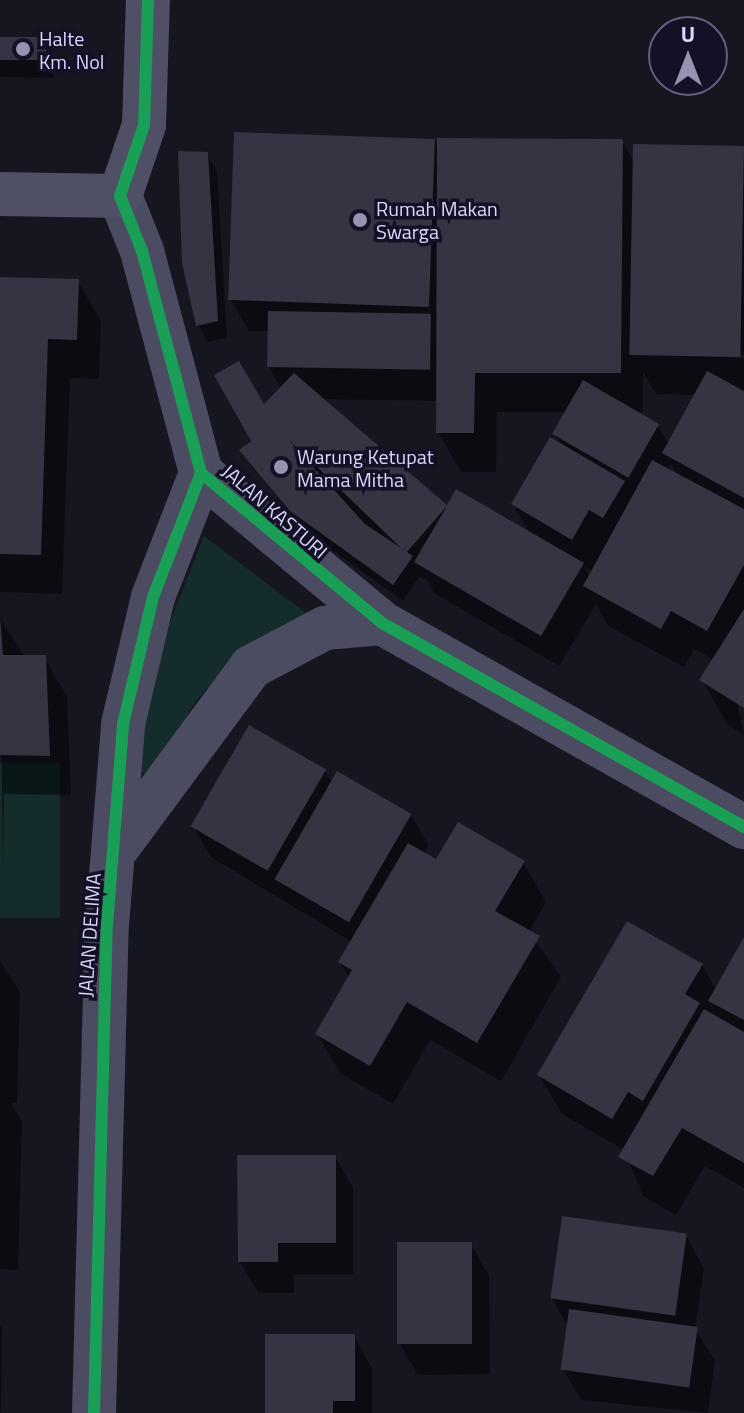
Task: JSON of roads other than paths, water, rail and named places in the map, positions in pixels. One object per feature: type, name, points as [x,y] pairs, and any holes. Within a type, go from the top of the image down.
[{"type":"street","points":[[0,194],[120,196],[144,125],[148,0]]},
{"type":"street","name":"JALAN KASTURI","points":[[120,196],[142,251],[201,473],[382,623],[744,827]]},
{"type":"street","name":"JALAN DELIMA","points":[[94,1413],[107,925],[118,847],[130,675],[201,473]]},
{"type":"street","points":[[118,847],[251,667],[325,628],[382,623]]},
{"type":"place","name":"Halte Km. Nol","points":[[23,49]]},
{"type":"place","name":"Rumah Makan Swarga","points":[[360,220]]},
{"type":"place","name":"Warung Ketupat Mama Mitha","points":[[281,467]]}]
